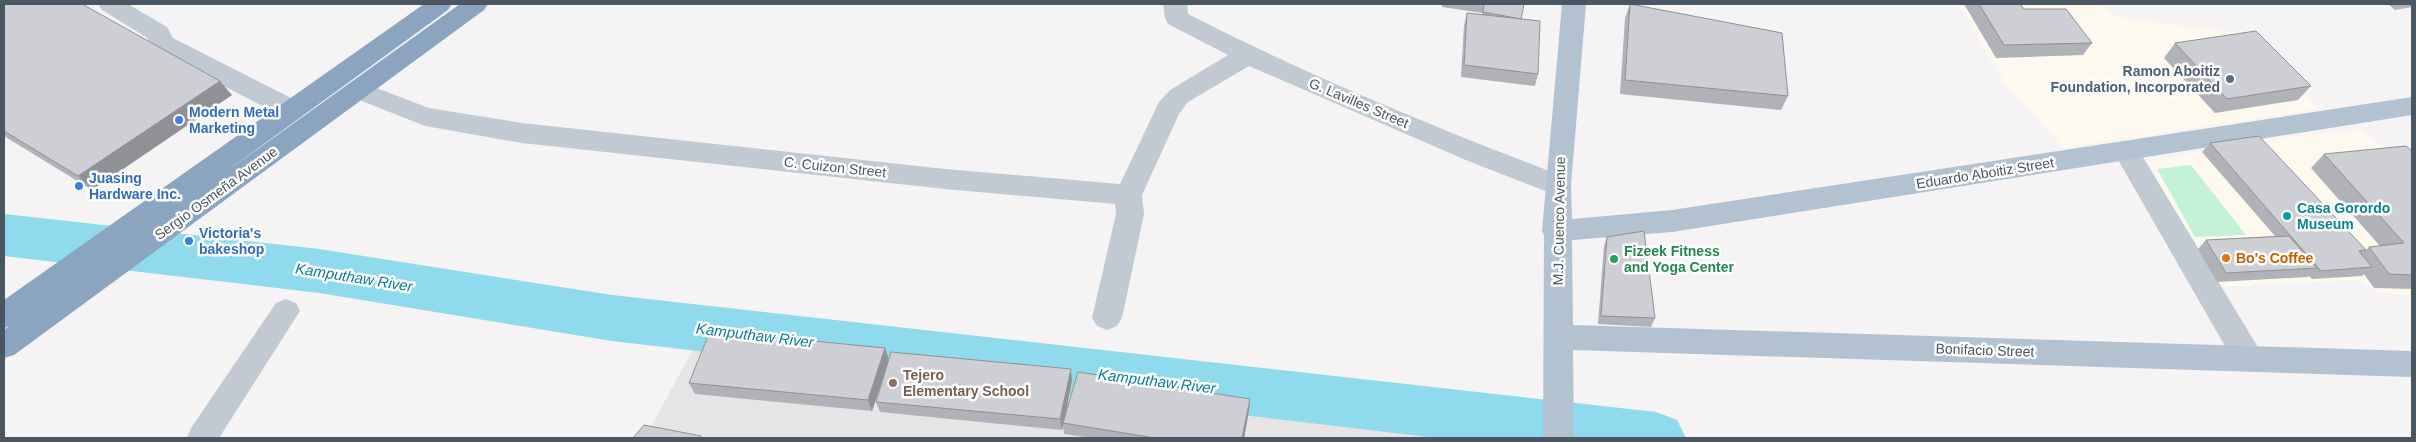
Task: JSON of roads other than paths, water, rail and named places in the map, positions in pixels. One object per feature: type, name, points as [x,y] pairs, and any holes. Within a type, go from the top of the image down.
[{"type":"highway","name":"Sergio Osmeña Avenue","points":[[4,346],[129,228],[440,4]]},
{"type":"highway","name":"Sergio Osmeña Avenue","points":[[4,316],[70,284],[163,232],[476,4]]},
{"type":"main road","name":"M.J. Cuenco Avenue","points":[[1558,438],[1556,231],[1558,185],[1574,4]]},
{"type":"main road","name":"Eduardo Aboitiz Street","points":[[1556,231],[1672,221],[2412,106]]},
{"type":"main road","name":"Bonifacio Street","points":[[1558,337],[2412,364]]},
{"type":"street","points":[[110,4],[158,33],[159,40],[164,44],[292,110]]},
{"type":"street","name":"G. Lavilles Street","points":[[1175,4],[1177,18],[1248,55],[1477,154],[1558,185]]},
{"type":"street","points":[[1107,318],[1130,214],[1128,195],[1168,109],[1179,96],[1248,55]]},
{"type":"street","name":"C. Cuizon Street","points":[[358,90],[425,117],[522,133],[945,179],[1128,195]]},
{"type":"street","points":[[2126,151],[2248,358]]},
{"type":"street","points":[[202,438],[286,311]]},
{"type":"waterway","name":"Kamputhaw River","points":[[4,235],[319,271],[612,318],[1656,438]]},
{"type":"place","name":"Ramon Aboitiz Foundation, Incorporated","points":[[2230,79]]},
{"type":"place","name":"Modern Metal Marketing","points":[[179,120]]},
{"type":"place","name":"Juasing Hardware Inc.","points":[[79,186]]},
{"type":"place","name":"Casa Gorordo Museum","points":[[2287,216]]},
{"type":"place","name":"Victoria's bakeshop","points":[[189,241]]},
{"type":"place","name":"Bo's Coffee","points":[[2226,258]]},
{"type":"place","name":"Fizeek Fitness and Yoga Center","points":[[1614,259]]},
{"type":"place","name":"Tejero Elementary School","points":[[893,383]]}]
